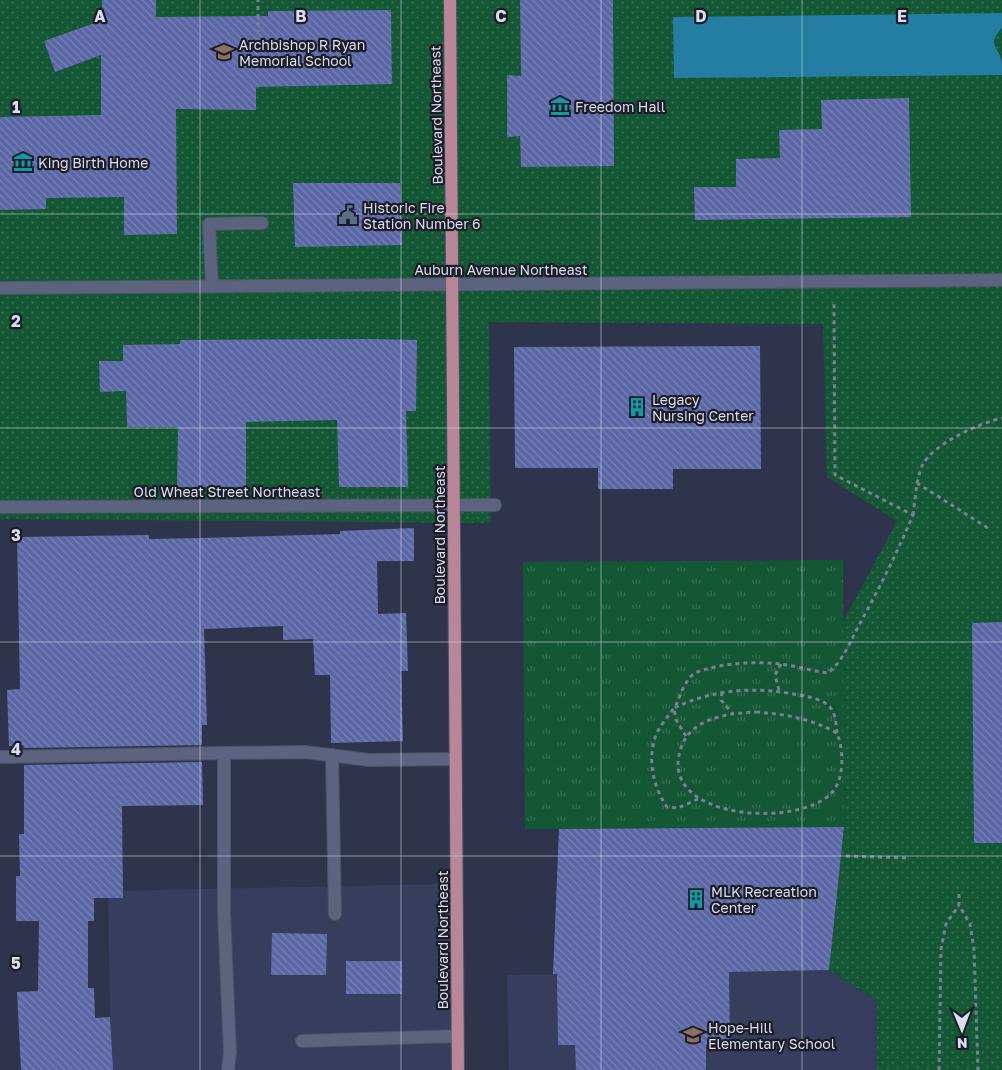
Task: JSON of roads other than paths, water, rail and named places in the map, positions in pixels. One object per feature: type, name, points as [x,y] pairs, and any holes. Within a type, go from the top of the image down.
[{"type":"main road","name":"Boulevard Northeast","points":[[450,0],[458,1070]]},
{"type":"street","points":[[212,286],[209,224],[262,223]]},
{"type":"street","name":"Auburn Avenue Northeast","points":[[0,288],[1002,280]]},
{"type":"street","name":"Old Wheat Street Northeast","points":[[0,507],[495,506]]},
{"type":"street","points":[[0,757],[305,752],[369,760],[455,759]]},
{"type":"street","points":[[224,753],[224,912],[230,1052],[228,1070]]},
{"type":"street","points":[[332,755],[335,914]]},
{"type":"street","points":[[302,1041],[458,1036]]},
{"type":"place","name":"Archbishop R Ryan Memorial School","points":[[224,52]]},
{"type":"place","name":"Freedom Hall","points":[[560,106]]},
{"type":"place","name":"King Birth Home","points":[[23,162]]},
{"type":"place","name":"Historic Fire Station Number 6","points":[[348,215]]},
{"type":"place","name":"Legacy Nursing Center","points":[[637,407]]},
{"type":"place","name":"MLK Recreation Center","points":[[696,899]]},
{"type":"place","name":"Hope-Hill Elementary School","points":[[693,1035]]}]
